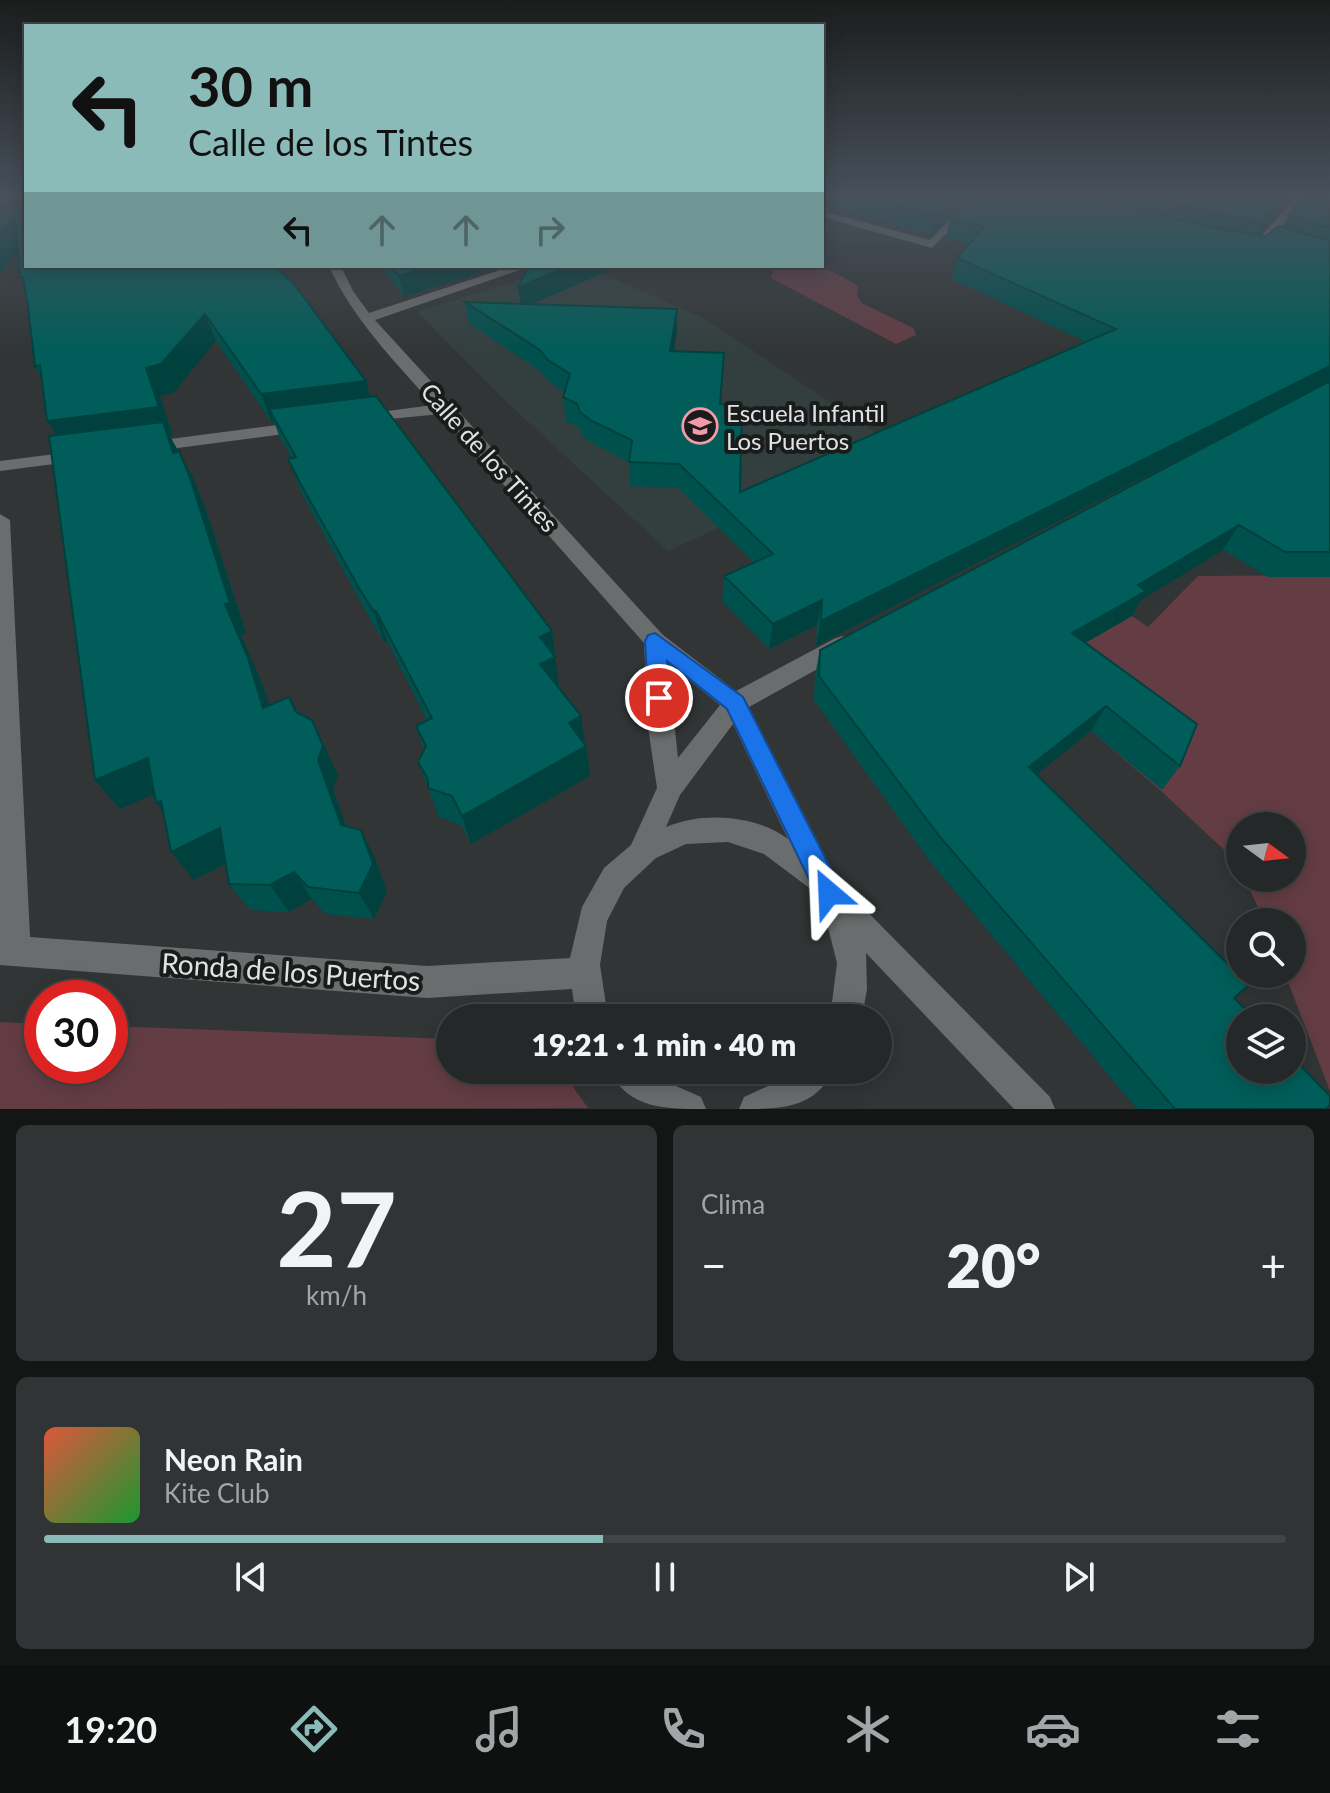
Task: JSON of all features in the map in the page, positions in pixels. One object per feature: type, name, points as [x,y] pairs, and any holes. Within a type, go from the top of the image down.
[{"type":"street","name":"Calle de los Tintes","points":[[336,268],[347,292],[367,318],[655,641],[735,703],[829,893],[1038,1109]]},
{"type":"street","points":[[367,318],[519,268]]},
{"type":"street","points":[[352,420],[446,408]]},
{"type":"street","points":[[122,450],[321,424]]},
{"type":"street","points":[[0,466],[92,454]]},
{"type":"street","points":[[0,520],[8,950]]},
{"type":"street","points":[[642,850],[670,788],[735,703],[859,636]]},
{"type":"street","points":[[655,641],[660,727],[670,788]]},
{"type":"street","points":[[589,1004],[581,973],[588,924],[609,881],[642,850],[679,833],[720,829],[761,838],[797,859],[829,893],[849,936],[854,986],[850,1004]]},
{"type":"street","name":"Ronda de los Puertos","points":[[8,950],[427,982],[581,973]]},
{"type":"street","points":[[641,1084],[648,1091],[689,1109]]},
{"type":"street","points":[[756,1109],[806,1084]]},
{"type":"shaded area","name":"Escuela Infantil Los Puertos","points":[[547,268],[589,268],[706,319],[896,446],[668,551],[511,406],[417,312]]},
{"type":"shaded area","points":[[824,268],[858,286],[857,296],[862,303],[913,328],[916,335],[896,344],[771,278],[773,271]]},
{"type":"shaded area","points":[[1051,561],[1148,627],[1198,576],[1330,575],[1330,1091],[1306,1029],[1306,1004],[1297,1004],[1290,988],[1306,988],[1306,908],[1258,908],[1251,892],[1306,892],[1306,812],[1226,812],[1226,852],[1090,730]]},
{"type":"shaded area","points":[[0,1022],[24,1023],[24,1084],[128,1084],[128,1027],[436,1038],[436,1084],[571,1084],[588,1108],[0,1109]]},
{"type":"building","points":[[18,249],[24,249],[24,268],[277,268],[294,284],[366,381],[261,394],[205,314],[161,364],[146,368],[159,407],[47,421],[40,365],[35,367],[28,306],[23,277],[20,277]]},
{"type":"building","points":[[965,249],[1330,249],[1330,366],[821,621],[822,600],[773,624],[724,576],[773,554],[679,464],[629,462],[632,440],[590,420],[580,412],[577,404],[563,397],[570,374],[548,360],[540,350],[465,302],[677,309],[670,351],[724,353],[720,404],[742,405],[740,492],[1116,329],[957,258]]},
{"type":"building","points":[[393,268],[425,268],[399,276]]},
{"type":"building","points":[[528,268],[564,268],[518,287]]},
{"type":"building","points":[[1330,381],[1330,552],[1285,552],[1239,525],[1138,585],[1146,591],[1072,633],[1197,724],[1180,766],[1106,706],[1029,767],[1226,962],[1226,988],[1246,988],[1234,998],[1240,1004],[1226,1004],[1226,1084],[1306,1084],[1306,1071],[1330,1096],[1330,1105],[1326,1109],[1175,1109],[940,837],[819,676],[820,650]]},
{"type":"building","points":[[376,396],[552,631],[540,637],[555,657],[540,664],[581,716],[569,723],[586,746],[462,816],[452,796],[428,788],[428,779],[418,762],[426,746],[416,726],[432,718],[376,611],[359,588],[299,481],[288,459],[296,457],[269,409]]},
{"type":"building","points":[[163,422],[173,453],[179,451],[189,475],[230,603],[225,604],[248,658],[263,708],[289,697],[296,712],[312,720],[323,746],[318,760],[341,825],[361,830],[373,864],[359,893],[308,887],[294,872],[270,885],[229,884],[220,828],[171,852],[161,801],[156,803],[148,758],[95,780],[49,436]]},
{"type":"place","name":"Escuela Infantil Los Puertos","points":[[700,426]]},
{"type":"route","points":[[659,698],[655,641],[735,703],[829,893]]}]
